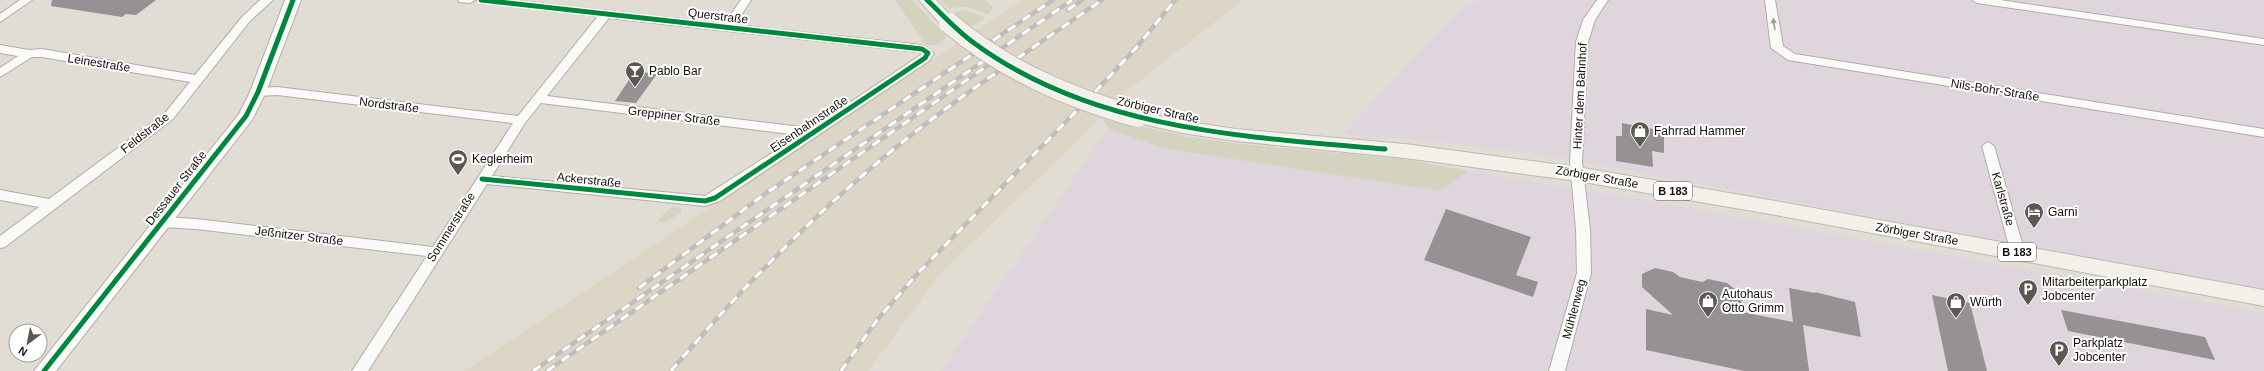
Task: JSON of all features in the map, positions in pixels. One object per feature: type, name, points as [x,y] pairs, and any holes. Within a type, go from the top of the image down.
[{"type":"main road","name":"Zörbiger Straße","points":[[927,0],[949,23],[990,56],[1036,81],[1089,103],[1137,117],[1182,127],[1236,135],[1405,151],[1577,174],[2018,252],[2264,298]]},
{"type":"street","points":[[0,19],[27,0]]},
{"type":"street","name":"Feldstraße","points":[[0,243],[169,116],[197,79],[253,11],[268,0]]},
{"type":"street","name":"Dessauer Straße","points":[[44,371],[246,116],[258,92],[293,0]]},
{"type":"street","points":[[463,0],[470,0]]},
{"type":"street","name":"Querstraße","points":[[481,0],[922,49],[928,53]]},
{"type":"street","points":[[727,28],[746,0]]},
{"type":"street","name":"Hinter dem Bahnhof","points":[[1577,174],[1576,162],[1582,42],[1589,20],[1603,0]]},
{"type":"street","name":"Nils-Bohr-Straße","points":[[1770,0],[1778,48],[1792,57],[2264,133]]},
{"type":"street","points":[[1977,0],[2024,4],[2264,42]]},
{"type":"street","name":"Sommerstraße","points":[[360,371],[434,252],[521,120],[608,14]]},
{"type":"street","name":"Leinestraße","points":[[0,49],[29,54],[42,54],[197,79]]},
{"type":"street","name":"Eisenbahnstraße","points":[[695,201],[706,201],[715,198],[925,58],[928,53]]},
{"type":"street","points":[[0,73],[29,54]]},
{"type":"street","name":"Nordstraße","points":[[258,92],[277,91],[521,120]]},
{"type":"street","name":"Greppiner Straße","points":[[538,99],[801,131],[810,135]]},
{"type":"street","name":"Karlstraße","points":[[1988,146],[2018,252]]},
{"type":"street","name":"Mühlenweg","points":[[1557,371],[1584,273],[1583,229],[1577,174]]},
{"type":"street","name":"Ackerstraße","points":[[482,179],[695,201]]},
{"type":"street","points":[[0,196],[51,204]]},
{"type":"street","name":"Jeßnitzer Straße","points":[[163,222],[196,224],[434,252]]},
{"type":"shaded area","points":[[1022,0],[1243,0],[1114,101],[1102,117],[941,273],[868,371],[464,371]]},
{"type":"shaded area","points":[[1479,0],[2264,0],[2264,291],[1540,154],[1459,144],[1343,134],[1461,8]]},
{"type":"shaded area","points":[[1108,128],[1161,148],[1441,191],[1468,171],[1621,196],[2264,313],[2264,371],[941,371]]},
{"type":"green space","points":[[895,0],[912,0],[946,36],[945,39],[941,43],[935,45],[926,45]]},
{"type":"green space","points":[[941,0],[984,0],[993,7],[990,13],[986,14],[968,7],[949,9]]},
{"type":"green space","points":[[965,10],[984,17],[984,19],[971,27],[953,13]]},
{"type":"green space","points":[[1102,117],[1188,137],[1241,144],[1403,159],[1468,171],[1441,191],[1161,148],[1108,128]]},
{"type":"green space","points":[[673,207],[681,208],[681,213],[664,223],[658,222],[664,213]]},
{"type":"building","points":[[52,0],[156,0],[136,15],[126,14],[122,17],[51,6]]},
{"type":"building","name":"Pablo Bar","points":[[635,71],[657,74],[636,103],[615,101]]},
{"type":"building","name":"Fahrrad Hammer","points":[[1622,123],[1664,131],[1664,153],[1652,151],[1653,167],[1616,161],[1616,136],[1622,136]]},
{"type":"building","points":[[1446,209],[1531,237],[1516,275],[1538,282],[1533,297],[1424,260]]},
{"type":"building","name":"Autohaus Otto Grimm","points":[[1655,268],[1673,272],[1680,277],[1702,282],[1708,279],[1727,283],[1741,294],[1742,312],[1793,322],[1789,288],[1815,292],[1855,302],[1861,337],[1803,325],[1809,371],[1744,371],[1646,350],[1646,309],[1673,315],[1642,287],[1642,274]]},
{"type":"building","name":"Würth","points":[[1932,295],[1970,303],[1987,371],[1948,371]]},
{"type":"building","points":[[2061,310],[2205,337],[2215,360],[2068,331]]},
{"type":"railway","points":[[639,288],[762,196],[1053,0]]},
{"type":"railway","points":[[533,371],[1072,0]]},
{"type":"railway","points":[[1068,10],[1082,0]]},
{"type":"railway","points":[[671,371],[725,309],[782,250],[873,166],[905,140],[1002,68],[1102,0]]},
{"type":"railway","points":[[841,371],[877,320],[918,273],[1093,94],[1136,48],[1175,0]]},
{"type":"railway","points":[[547,371],[1000,57]]},
{"type":"cycle path","points":[[44,371],[246,116],[258,92],[293,0]]},
{"type":"cycle path","points":[[481,0],[922,49],[928,53],[925,58],[715,198],[705,201],[482,179]]},
{"type":"cycle path","points":[[927,0],[973,43],[1024,76],[1080,100],[1139,118],[1200,130],[1262,138],[1385,149]]},
{"type":"place","name":"Pablo Bar","points":[[635,88]]},
{"type":"place","name":"Fahrrad Hammer","points":[[1640,148]]},
{"type":"place","name":"Keglerheim","points":[[458,176]]},
{"type":"place","name":"Garni","points":[[2034,229]]},
{"type":"place","name":"Mitarbeiterparkplatz Jobcenter","points":[[2028,306]]},
{"type":"place","name":"Autohaus Otto Grimm","points":[[1708,318]]},
{"type":"place","name":"Würth","points":[[1956,319]]},
{"type":"place","name":"Parkplatz Jobcenter","points":[[2059,367]]}]
